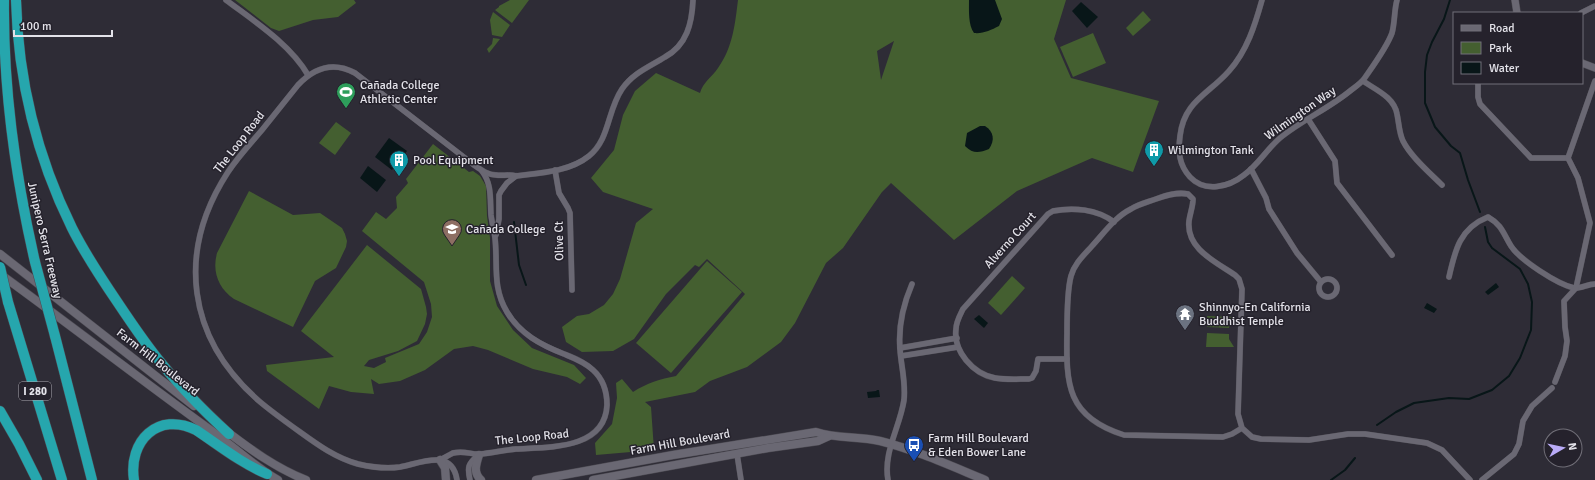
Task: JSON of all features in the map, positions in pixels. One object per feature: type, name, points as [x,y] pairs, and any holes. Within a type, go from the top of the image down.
[{"type":"highway","name":"Junipero Serra Freeway","points":[[4,0],[8,112],[21,196],[35,262],[92,480]]},
{"type":"highway","points":[[16,0],[20,52],[32,118],[54,185],[72,228],[98,272],[149,348],[184,390],[229,434]]},
{"type":"highway","name":"I 280","points":[[0,267],[8,302],[62,480]]},
{"type":"highway","points":[[0,411],[37,480]]},
{"type":"highway","points":[[134,480],[133,458],[139,443],[158,427],[174,424],[196,430],[238,459],[268,474]]},
{"type":"main road","name":"Farm Hill Boulevard","points":[[0,254],[229,434],[272,463],[306,480]]},
{"type":"main road","name":"Farm Hill Boulevard","points":[[0,274],[278,480]]},
{"type":"main road","name":"Farm Hill Boulevard","points":[[536,480],[673,455],[816,432],[829,436],[862,438],[892,444],[985,480]]},
{"type":"main road","name":"Farm Hill Boulevard","points":[[593,480],[818,441],[829,436]]},
{"type":"main road","points":[[478,455],[475,470],[476,475],[481,480]]},
{"type":"main road","points":[[440,460],[445,468],[446,480]]},
{"type":"street","points":[[226,0],[287,48],[301,64],[308,75]]},
{"type":"street","points":[[477,167],[494,175],[510,174],[516,176],[573,166],[588,157],[599,145],[606,133],[616,98],[623,88],[634,76],[673,52],[684,40],[690,23],[693,0]]},
{"type":"street","name":"Wilmington Way","points":[[1262,0],[1249,39],[1240,56],[1229,71],[1196,101],[1184,117],[1178,154],[1183,170],[1195,183],[1208,187],[1219,187],[1244,175],[1280,138],[1342,97],[1363,81],[1392,33],[1397,0]]},
{"type":"street","points":[[1515,0],[1517,12]]},
{"type":"street","points":[[1583,12],[1595,6]]},
{"type":"street","points":[[1583,63],[1595,68]]},
{"type":"street","name":"The Loop Road","points":[[328,68],[342,68],[349,70],[477,167],[486,176],[490,188],[491,216],[495,239],[496,282],[502,302],[512,320],[527,336],[578,360],[594,370],[600,377],[604,387],[607,407],[605,416],[595,432],[580,442],[564,446],[500,450],[478,455],[466,451],[453,453],[440,460],[400,467],[378,467],[347,461],[328,451],[270,410],[233,374],[208,333],[200,311],[196,287],[195,264],[202,228],[214,198],[235,163],[298,85],[308,75],[328,68]]},
{"type":"street","points":[[1363,81],[1388,98],[1394,104],[1403,141],[1410,151],[1442,185]]},
{"type":"street","points":[[1555,382],[1565,356],[1567,341],[1564,301],[1576,288],[1590,223],[1578,178],[1568,158],[1595,81]]},
{"type":"street","points":[[1478,84],[1480,104],[1532,158],[1568,158]]},
{"type":"street","points":[[1308,119],[1335,161],[1337,183],[1392,255]]},
{"type":"street","points":[[1251,169],[1266,198],[1269,209],[1297,253],[1321,282]]},
{"type":"street","name":"Olive Ct","points":[[555,170],[559,193],[570,213],[572,290]]},
{"type":"street","points":[[495,239],[499,219],[501,191],[507,183],[516,176]]},
{"type":"street","points":[[1242,428],[1228,436],[1216,437],[1124,435],[1110,431],[1092,420],[1076,404],[1067,376],[1067,319],[1071,275],[1076,264],[1114,222],[1130,209],[1169,194],[1188,194],[1193,199],[1189,221],[1191,236],[1194,244],[1201,252],[1235,275],[1241,284],[1242,302],[1238,414],[1242,428],[1252,437],[1261,439],[1309,440],[1348,434],[1365,434],[1427,443],[1442,450],[1470,480]]},
{"type":"street","name":"Alverno Court","points":[[1067,358],[1038,359],[1036,371],[1032,378],[1029,379],[995,378],[978,372],[970,365],[958,347],[956,330],[958,319],[963,309],[1048,214],[1058,210],[1087,210],[1108,217],[1114,222]]},
{"type":"street","points":[[1449,277],[1456,248],[1462,236],[1478,221],[1488,218],[1498,222],[1512,247],[1533,266],[1552,279],[1576,288],[1595,284]]},
{"type":"street","points":[[888,480],[886,468],[904,400],[904,378],[900,348],[900,318],[904,302],[912,284]]},
{"type":"street","points":[[900,348],[957,338]]},
{"type":"street","points":[[901,356],[958,347]]},
{"type":"street","points":[[1482,480],[1514,454],[1519,444],[1526,416],[1532,406],[1552,388]]},
{"type":"street","points":[[737,454],[741,480]]},
{"type":"street","points":[[470,480],[468,470],[470,462],[478,455]]},
{"type":"street","points":[[440,460],[450,464],[453,467],[457,480]]},
{"type":"green space","points":[[235,0],[354,0],[356,3],[338,17],[313,20],[279,31],[271,28]]},
{"type":"green space","points":[[510,0],[529,0],[512,23],[495,10]]},
{"type":"green space","points":[[738,0],[1066,0],[1054,39],[1071,78],[1159,101],[1133,172],[1092,158],[1017,191],[954,240],[891,183],[882,192],[843,248],[826,263],[795,323],[781,342],[747,367],[710,381],[695,392],[645,402],[651,407],[654,450],[596,455],[595,443],[612,424],[617,398],[616,383],[622,379],[633,392],[643,386],[664,378],[676,376],[745,294],[707,259],[699,267],[695,265],[666,294],[634,339],[613,351],[582,352],[566,342],[562,327],[577,316],[589,314],[604,305],[613,294],[620,279],[636,223],[653,209],[603,192],[591,178],[614,150],[623,115],[635,91],[656,73],[700,93],[701,89],[718,68],[727,52],[734,27]],"holes":[[[894,41],[881,80],[877,51]]]},
{"type":"green space","points":[[1143,11],[1151,20],[1133,36],[1126,28]]},
{"type":"green space","points":[[493,12],[510,25],[502,37],[492,35],[490,20]]},
{"type":"green space","points":[[1093,33],[1106,63],[1073,77],[1060,47]]},
{"type":"green space","points":[[493,38],[500,39],[489,53],[487,49],[492,44]]},
{"type":"green space","points":[[336,122],[351,133],[335,155],[319,143]]},
{"type":"green space","points":[[433,144],[469,172],[473,171],[480,176],[486,186],[487,216],[490,238],[490,281],[497,306],[513,330],[532,348],[574,365],[586,378],[580,384],[567,377],[533,369],[488,350],[473,346],[454,349],[425,370],[400,381],[379,384],[371,379],[374,394],[351,392],[329,386],[319,409],[267,371],[266,365],[334,357],[301,331],[367,245],[421,289],[427,314],[425,324],[417,341],[398,351],[369,360],[364,366],[374,368],[386,362],[385,358],[419,344],[427,332],[432,317],[431,304],[424,282],[362,231],[376,212],[386,219],[397,208],[396,197],[408,183],[406,179]]},
{"type":"green space","points":[[249,191],[293,215],[320,213],[342,228],[345,234],[347,241],[346,247],[336,268],[315,281],[293,327],[228,295],[220,284],[216,273],[215,266],[217,253]]},
{"type":"green space","points":[[707,261],[742,292],[671,373],[636,343]]},
{"type":"green space","points":[[1012,276],[1025,288],[1001,315],[988,303]]},
{"type":"green space","points":[[1207,316],[1233,317],[1229,328],[1207,327]]},
{"type":"green space","points":[[1207,333],[1229,334],[1229,339],[1234,347],[1206,347]]},
{"type":"water","points":[[969,0],[995,0],[1002,19],[999,26],[984,32],[974,33],[970,22]]},
{"type":"water","points":[[1081,2],[1098,17],[1087,28],[1072,11]]},
{"type":"water","points":[[980,126],[985,126],[988,128],[993,136],[993,139],[989,149],[973,152],[965,146],[967,133]]},
{"type":"water","points":[[389,138],[407,151],[392,170],[375,157]]},
{"type":"water","points":[[368,166],[386,180],[377,192],[360,178]]},
{"type":"water","points":[[1496,283],[1499,287],[1488,295],[1485,292]]},
{"type":"water","points":[[1427,303],[1437,309],[1434,313],[1424,308]]},
{"type":"water","points":[[979,315],[988,323],[984,328],[974,319]]},
{"type":"water","points":[[879,390],[880,397],[868,398],[867,392]]},
{"type":"waterway","points":[[1450,0],[1444,19],[1427,55],[1425,72],[1425,103],[1435,127],[1451,146],[1460,153],[1480,212]]},
{"type":"waterway","points":[[514,222],[519,265],[526,285]]},
{"type":"waterway","points":[[1377,425],[1396,412],[1414,403],[1449,398],[1469,399],[1492,390],[1509,376],[1520,358],[1531,330],[1532,302],[1528,284],[1520,269],[1492,248],[1488,242],[1485,227]]},
{"type":"waterway","points":[[1331,480],[1345,470],[1355,458]]},
{"type":"place","name":"Cañada College Athletic Center","points":[[346,109]]},
{"type":"place","name":"Wilmington Tank","points":[[1154,167]]},
{"type":"place","name":"Pool Equipment","points":[[399,177]]},
{"type":"place","name":"Cañada College","points":[[452,246]]},
{"type":"place","name":"Shinnyo-En California Buddhist Temple","points":[[1185,331]]},
{"type":"place","name":"Farm Hill Boulevard & Eden Bower Lane","points":[[914,462]]}]
